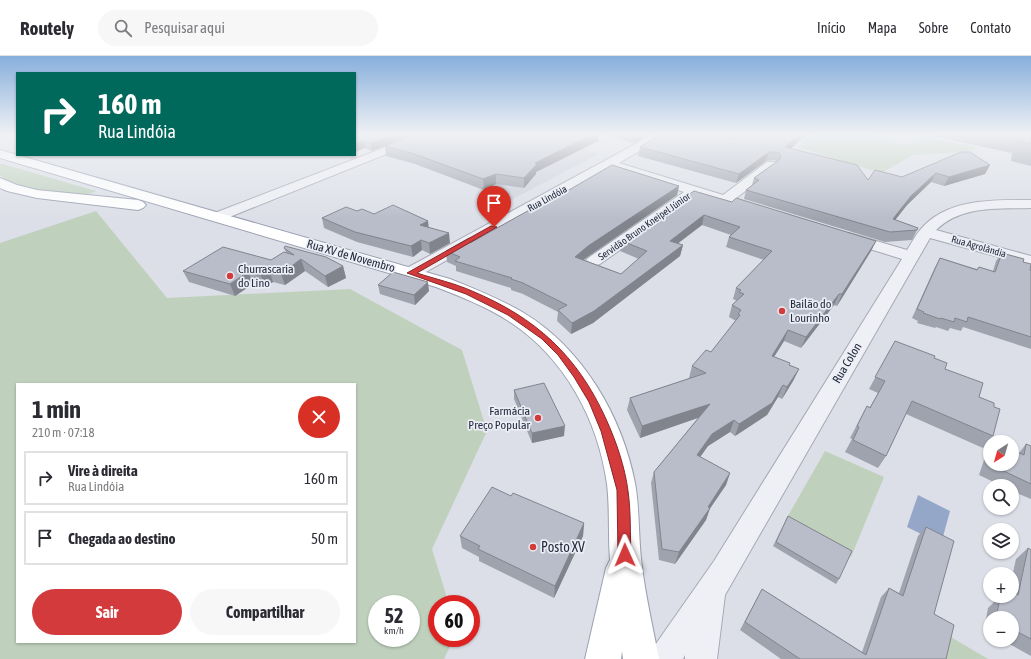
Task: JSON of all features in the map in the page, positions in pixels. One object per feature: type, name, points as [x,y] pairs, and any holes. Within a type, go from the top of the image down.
[{"type":"main road","name":"Rua XV de Novembro","points":[[27,162],[411,273],[469,292],[511,314],[545,337],[561,353],[578,375],[594,402],[606,431],[615,461],[622,490],[625,555],[641,659]]},
{"type":"main road","name":"Rua XV de Novembro","points":[[0,182],[25,192],[195,211]]},
{"type":"main road","points":[[71,197],[98,194],[116,188]]},
{"type":"main road","name":"Rua XV de Novembro","points":[[603,659],[625,555]]},
{"type":"street","points":[[217,217],[358,162]]},
{"type":"street","name":"Rua Lindóia","points":[[411,273],[611,162]]},
{"type":"street","points":[[608,164],[770,214]]},
{"type":"street","points":[[725,200],[771,165]]},
{"type":"street","name":"Servidão Bruno Kneipel Júnior","points":[[594,261],[694,190]]},
{"type":"street","name":"Rua Colon","points":[[664,659],[711,591],[910,256],[934,221],[944,215],[965,208],[1031,204]]},
{"type":"street","name":"Rua Agrolândia","points":[[926,232],[1031,261]]},
{"type":"street","points":[[836,234],[910,256]]},
{"type":"street","name":"Rua Colon","points":[[701,659],[711,591]]},
{"type":"shaded area","points":[[455,162],[583,162],[509,201],[433,170]]},
{"type":"green space","points":[[846,162],[900,162],[881,173]]},
{"type":"green space","points":[[0,164],[96,191],[90,194],[80,195],[55,193],[20,186],[9,182],[0,175]]},
{"type":"green space","points":[[96,211],[167,298],[350,289],[462,350],[487,431],[432,549],[446,595],[428,595],[428,647],[450,647],[444,659],[0,659],[0,243]]},
{"type":"green space","points":[[825,451],[884,477],[851,557],[785,521]]},
{"type":"green space","points":[[944,633],[988,659],[938,659]]},
{"type":"water","points":[[918,495],[950,511],[941,544],[907,527]]},
{"type":"building","points":[[436,162],[537,162],[535,163],[537,164],[524,178],[496,174],[483,179]]},
{"type":"building","points":[[696,162],[755,162],[739,174]]},
{"type":"building","points":[[776,162],[846,162],[857,165],[868,180],[875,170],[902,177],[937,162],[986,162],[990,165],[949,177],[936,173],[911,196],[893,219],[918,228],[917,230],[890,232],[746,190],[759,180],[754,178]]},
{"type":"building","points":[[612,165],[679,186],[588,246],[575,257],[621,274],[647,251],[622,241],[694,191],[732,202],[736,198],[876,241],[842,294],[839,294],[806,337],[788,330],[772,356],[790,363],[789,365],[799,369],[787,387],[783,385],[772,403],[739,424],[734,420],[712,434],[697,455],[730,473],[708,507],[710,508],[679,552],[662,549],[654,472],[710,404],[642,426],[630,398],[706,373],[692,366],[706,350],[711,352],[740,315],[738,314],[741,310],[732,305],[744,294],[739,292],[741,290],[736,288],[772,251],[729,237],[740,227],[704,215],[670,241],[683,245],[594,311],[572,323],[558,310],[567,305],[523,283],[511,279],[512,278],[455,261],[460,257],[446,251],[469,238],[473,240],[470,243],[533,208],[536,209]]},
{"type":"building","points":[[393,205],[428,221],[420,225],[449,233],[429,243],[421,240],[411,246],[355,232],[322,218],[346,207],[357,211],[362,209],[374,214]]},
{"type":"building","points":[[285,246],[326,257],[343,266],[325,276],[301,259],[281,274],[269,270],[261,276],[248,272],[230,284],[183,271],[223,247],[271,260],[284,252],[294,255],[284,248]]},
{"type":"building","points":[[1002,253],[1024,259],[1023,262],[1031,264],[1031,337],[968,317],[967,322],[955,318],[954,322],[940,319],[923,313],[924,312],[917,309],[940,258],[977,270],[979,267],[995,272]]},
{"type":"building","points":[[393,272],[428,282],[414,295],[378,285]]},
{"type":"building","points":[[895,341],[935,356],[934,358],[947,363],[945,369],[983,383],[979,397],[994,403],[994,407],[1000,409],[993,435],[912,401],[886,456],[853,440],[859,427],[857,426],[867,406],[870,408],[885,381],[875,377]]},
{"type":"building","name":"Farmácia Preço Popular","points":[[544,383],[565,426],[532,433],[514,390]]},
{"type":"building","points":[[1026,444],[1031,446],[1031,484],[1004,471],[1019,471],[1019,453],[1024,455]]},
{"type":"building","name":"Posto XV","points":[[492,487],[511,496],[513,493],[584,523],[555,586],[478,549],[480,546],[460,536]]},
{"type":"building","points":[[788,516],[852,551],[839,579],[776,542]]},
{"type":"building","points":[[926,527],[954,541],[934,614],[954,625],[946,659],[800,659],[745,622],[762,589],[866,655],[889,588],[903,596]]},
{"type":"building","points":[[1028,548],[1031,550],[1031,639],[1019,633],[1019,611],[997,611],[999,603],[1019,603],[1019,590]]},
{"type":"place","name":"Churrascaria do Lino","points":[[230,276]]},
{"type":"place","name":"Bailão do Lourinho","points":[[782,311]]},
{"type":"place","name":"Farmácia Preço Popular","points":[[538,418]]},
{"type":"place","name":"Posto XV","points":[[533,547]]},
{"type":"route","points":[[494,227],[411,273],[469,292],[511,314],[545,337],[561,353],[578,375],[594,402],[606,431],[615,461],[622,490],[625,555]]}]
